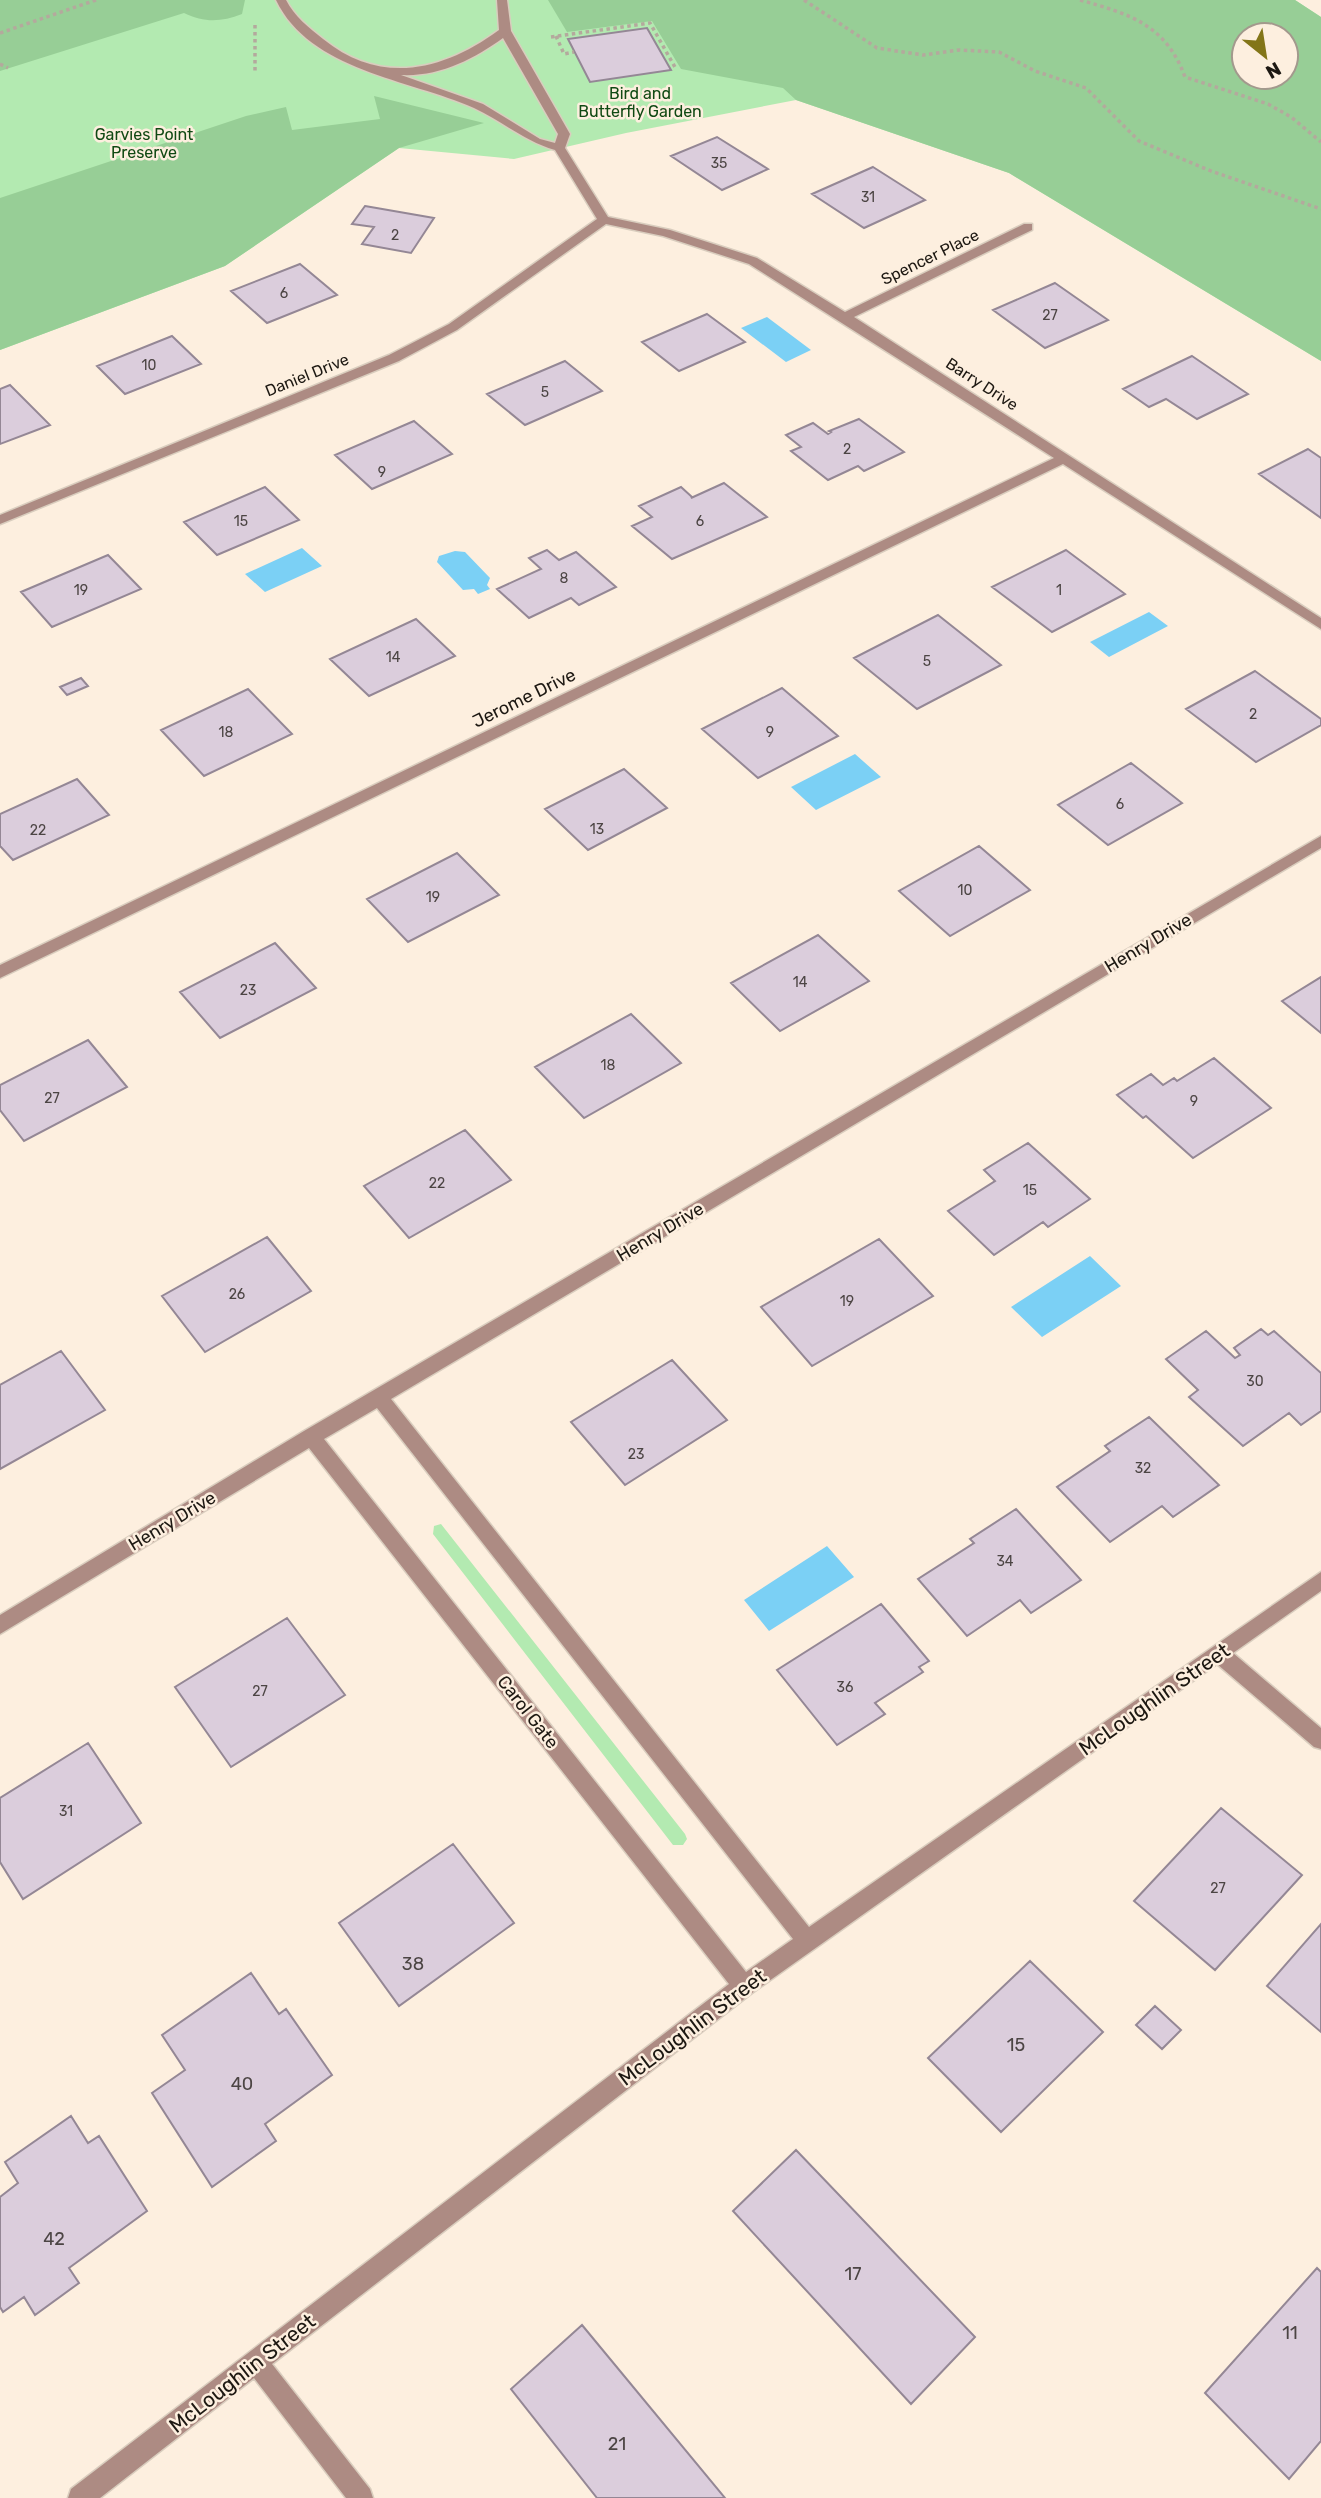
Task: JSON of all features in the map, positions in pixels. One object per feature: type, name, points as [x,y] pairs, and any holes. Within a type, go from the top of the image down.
[{"type":"street","points":[[281,0],[285,10],[324,48],[341,58],[479,106],[536,141],[559,148],[604,220]]},
{"type":"street","points":[[502,0],[505,31],[564,134],[559,148]]},
{"type":"street","points":[[380,71],[419,71],[448,66],[488,46],[505,31]]},
{"type":"street","name":"Barry Drive","points":[[604,220],[666,233],[753,261],[845,317],[1321,624]]},
{"type":"street","name":"Daniel Drive","points":[[0,520],[394,358],[453,327],[604,220]]},
{"type":"street","name":"Spencer Place","points":[[845,317],[1028,227]]},
{"type":"street","name":"Jerome Drive","points":[[0,972],[1064,458]]},
{"type":"street","name":"Henry Drive","points":[[0,1625],[311,1437],[1321,841]]},
{"type":"street","points":[[379,1397],[807,1941]]},
{"type":"street","name":"Carol Gate","points":[[311,1437],[744,1986]]},
{"type":"street","name":"McLoughlin Street","points":[[80,2498],[744,1986],[1321,1580]]},
{"type":"street","points":[[1219,1654],[1321,1740]]},
{"type":"street","points":[[256,2362],[361,2498]]},
{"type":"path","points":[[0,33],[96,0]]},
{"type":"path","points":[[804,0],[877,48],[923,55],[959,50],[999,52],[1035,71],[1086,88],[1139,141],[1211,171],[1321,209]]},
{"type":"path","points":[[1080,0],[1113,9],[1152,26],[1180,57],[1185,77],[1270,104],[1321,142]]},
{"type":"path","points":[[255,19],[255,74]]},
{"type":"path","points":[[544,38],[650,23],[676,69]]},
{"type":"path","points":[[556,36],[564,54],[574,52]]},
{"type":"path","points":[[0,64],[8,68]]},
{"type":"green space","name":"Garvies Point Preserve","points":[[0,0],[1295,0],[1321,17],[1321,361],[1009,173],[796,100],[626,133],[514,159],[399,148],[225,266],[0,350]]},
{"type":"green space","points":[[0,0],[245,0],[242,14],[234,17],[206,20],[184,13],[0,71]]},
{"type":"green space","points":[[548,0],[1295,0],[1321,17],[1321,361],[1009,173],[796,100],[783,88],[681,69],[652,21],[567,32]]},
{"type":"green space","points":[[374,96],[484,123],[399,148],[225,266],[0,350],[0,198],[246,116],[286,107],[292,130],[380,119]]},
{"type":"green space","points":[[441,1524],[685,1834],[687,1839],[683,1845],[673,1845],[433,1534],[434,1526]]},
{"type":"water","points":[[767,317],[811,350],[786,362],[741,328]]},
{"type":"water","points":[[302,548],[322,566],[265,592],[245,574]]},
{"type":"water","points":[[455,551],[465,552],[490,578],[487,585],[490,589],[478,594],[474,589],[463,590],[437,562],[439,556]]},
{"type":"water","points":[[1149,612],[1168,626],[1109,657],[1090,642]]},
{"type":"water","points":[[855,754],[881,777],[816,810],[791,787]]},
{"type":"water","points":[[1090,1256],[1121,1286],[1042,1337],[1011,1307]]},
{"type":"water","points":[[827,1546],[854,1577],[769,1631],[744,1600]]},
{"type":"building","points":[[647,28],[671,70],[590,82],[568,39]]},
{"type":"building","points":[[717,137],[768,169],[722,190],[671,156]]},
{"type":"building","points":[[873,167],[925,200],[864,228],[812,194]]},
{"type":"building","points":[[365,206],[434,218],[411,253],[362,244],[374,227],[352,224]]},
{"type":"building","points":[[300,264],[337,295],[267,323],[231,291]]},
{"type":"building","points":[[1055,283],[1108,320],[1045,348],[993,310]]},
{"type":"building","points":[[707,314],[745,342],[679,371],[642,342]]},
{"type":"building","points":[[172,336],[201,364],[125,394],[97,366]]},
{"type":"building","points":[[1192,356],[1248,394],[1197,419],[1166,399],[1149,407],[1123,389]]},
{"type":"building","points":[[565,361],[602,391],[525,425],[487,394]]},
{"type":"building","points":[[10,385],[50,425],[0,444],[0,389]]},
{"type":"building","points":[[859,419],[904,452],[864,471],[858,466],[828,480],[791,451],[801,447],[786,435],[813,423],[828,434],[831,432],[829,431]]},
{"type":"building","points":[[414,421],[452,454],[372,489],[335,455]]},
{"type":"building","points":[[1308,449],[1321,458],[1321,518],[1259,474]]},
{"type":"building","points":[[724,483],[767,517],[672,559],[632,526],[652,517],[639,506],[681,487],[691,498]]},
{"type":"building","points":[[265,487],[299,520],[217,555],[184,522]]},
{"type":"building","points":[[547,550],[559,560],[576,552],[616,587],[579,605],[571,598],[529,618],[497,589],[541,569],[529,558]]},
{"type":"building","points":[[1066,550],[1125,594],[1052,632],[992,587]]},
{"type":"building","points":[[108,555],[141,589],[52,627],[21,592]]},
{"type":"building","points":[[938,615],[1001,665],[917,709],[854,658]]},
{"type":"building","points":[[416,619],[455,656],[369,696],[330,659]]},
{"type":"building","points":[[1255,671],[1321,719],[1321,725],[1256,762],[1186,709]]},
{"type":"building","points":[[81,678],[88,686],[67,695],[60,687]]},
{"type":"building","points":[[782,688],[838,736],[758,778],[702,729]]},
{"type":"building","points":[[248,689],[292,734],[204,776],[161,730]]},
{"type":"building","points":[[1131,763],[1182,803],[1108,845],[1058,805]]},
{"type":"building","points":[[624,769],[667,808],[588,850],[545,809]]},
{"type":"building","points":[[77,779],[109,815],[13,860],[0,846],[0,814]]},
{"type":"building","points":[[979,846],[1030,890],[950,936],[899,891]]},
{"type":"building","points":[[457,853],[499,895],[408,942],[367,899]]},
{"type":"building","points":[[818,935],[869,981],[780,1031],[731,983]]},
{"type":"building","points":[[275,943],[316,988],[220,1038],[180,992]]},
{"type":"building","points":[[1321,977],[1321,1033],[1282,1001]]},
{"type":"building","points":[[631,1014],[681,1063],[584,1118],[535,1067]]},
{"type":"building","points":[[88,1040],[127,1087],[24,1141],[0,1110],[0,1085]]},
{"type":"building","points":[[1214,1058],[1271,1108],[1193,1158],[1146,1116],[1143,1118],[1117,1095],[1151,1074],[1163,1085],[1174,1078],[1177,1081]]},
{"type":"building","points":[[465,1130],[511,1180],[409,1238],[364,1186]]},
{"type":"building","points":[[1028,1143],[1090,1199],[1048,1227],[1043,1222],[994,1255],[948,1211],[995,1181],[984,1170]]},
{"type":"building","points":[[267,1237],[311,1291],[205,1352],[162,1296]]},
{"type":"building","points":[[879,1239],[933,1296],[812,1366],[761,1307]]},
{"type":"building","points":[[1261,1329],[1268,1335],[1274,1331],[1321,1373],[1321,1411],[1301,1425],[1289,1413],[1243,1446],[1189,1397],[1198,1390],[1166,1359],[1206,1331],[1235,1358],[1240,1355],[1234,1348]]},
{"type":"building","points":[[61,1351],[105,1410],[0,1469],[0,1385]]},
{"type":"building","points":[[672,1360],[727,1420],[625,1485],[571,1422]]},
{"type":"building","points":[[1149,1417],[1219,1485],[1173,1517],[1162,1506],[1110,1542],[1057,1487],[1110,1451],[1105,1446]]},
{"type":"building","points":[[1016,1509],[1081,1580],[1031,1613],[1020,1600],[967,1636],[918,1579],[974,1543],[970,1539]]},
{"type":"building","points":[[881,1604],[929,1661],[919,1667],[923,1672],[875,1703],[885,1714],[837,1745],[777,1670]]},
{"type":"building","points":[[287,1618],[345,1695],[231,1767],[175,1687]]},
{"type":"building","points":[[88,1743],[141,1823],[23,1899],[0,1862],[0,1798]]},
{"type":"building","points":[[1221,1808],[1302,1875],[1215,1970],[1134,1901]]},
{"type":"building","points":[[453,1844],[514,1923],[399,2006],[339,1923]]},
{"type":"building","points":[[1321,1924],[1321,2032],[1267,1986]]},
{"type":"building","points":[[1030,1961],[1103,2032],[1001,2132],[928,2058]]},
{"type":"building","points":[[251,1973],[279,2014],[286,2009],[332,2075],[265,2124],[276,2141],[212,2187],[152,2093],[185,2070],[162,2035]]},
{"type":"building","points":[[1155,2006],[1181,2030],[1162,2049],[1136,2025]]},
{"type":"building","points":[[71,2116],[88,2143],[99,2136],[147,2211],[69,2268],[79,2283],[35,2315],[24,2297],[3,2312],[0,2307],[0,2197],[18,2183],[5,2162]]},
{"type":"building","points":[[796,2150],[975,2337],[911,2404],[733,2211]]},
{"type":"building","points":[[1317,2268],[1321,2272],[1321,2441],[1289,2479],[1205,2393]]},
{"type":"building","points":[[582,2325],[725,2498],[597,2498],[511,2389]]},
{"type":"park label","name":"Bird and Butterfly Garden","points":[[640,102]]}]
